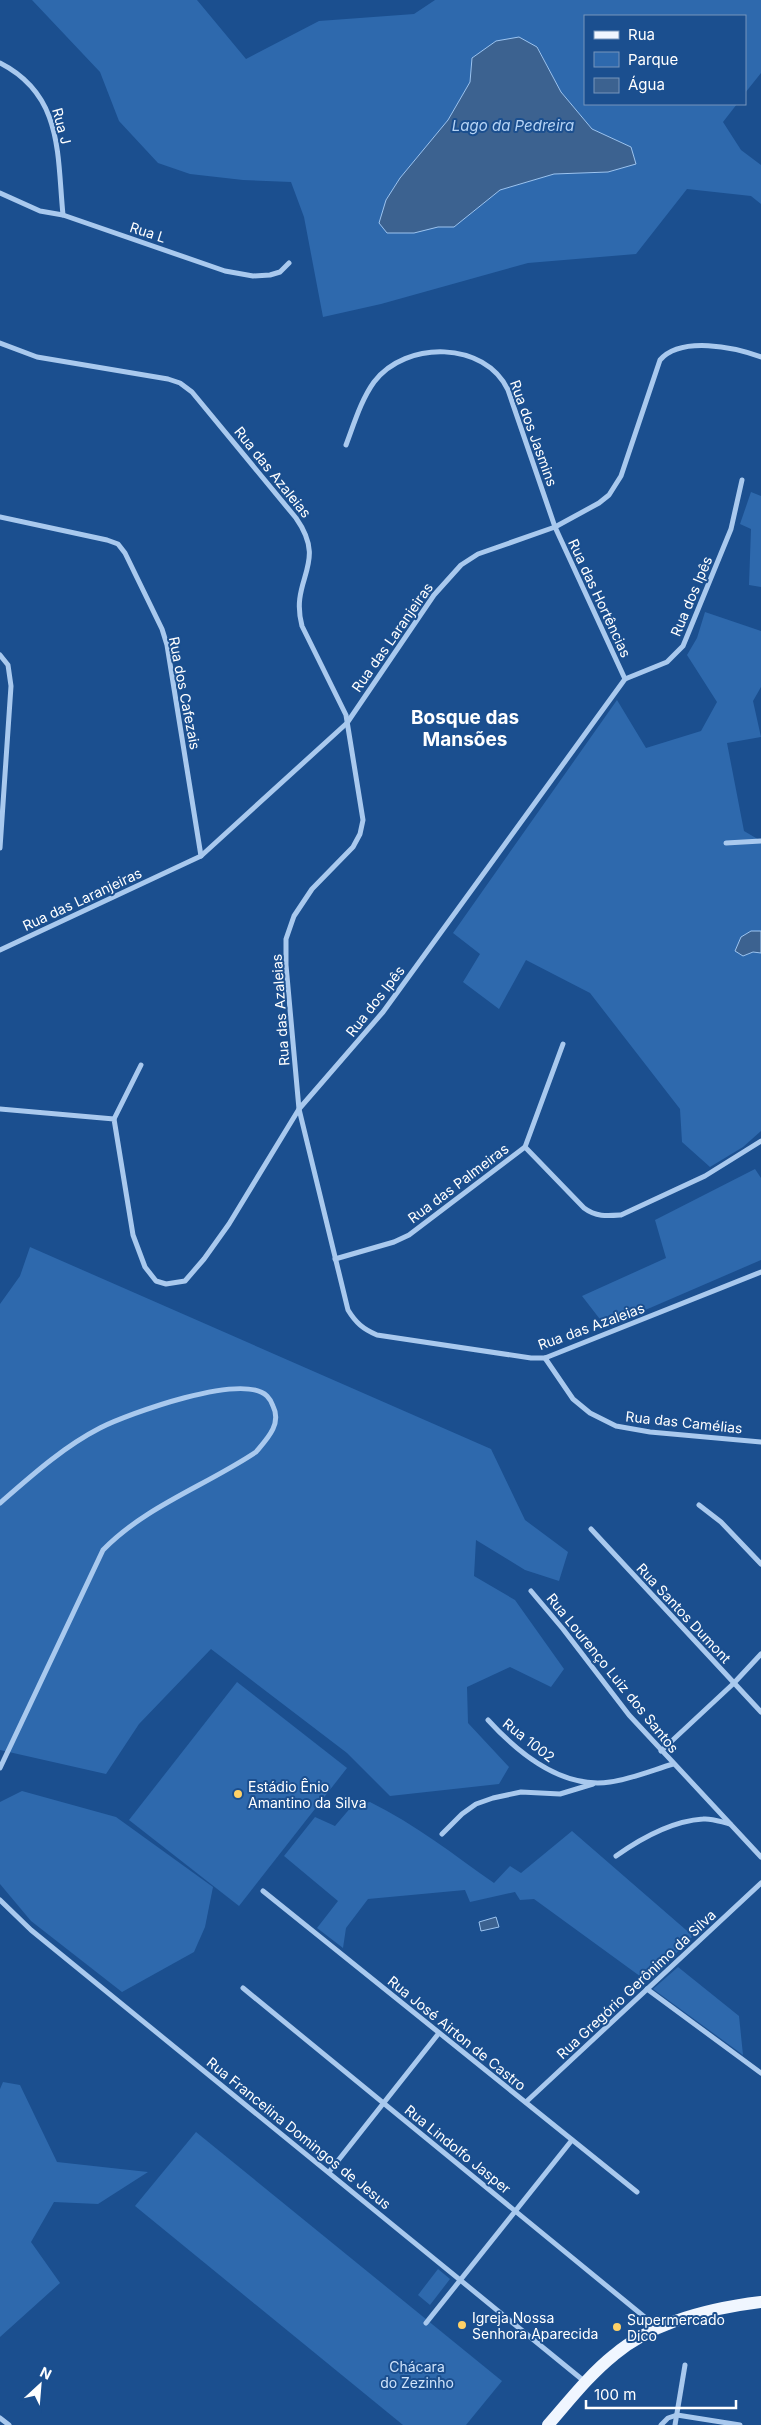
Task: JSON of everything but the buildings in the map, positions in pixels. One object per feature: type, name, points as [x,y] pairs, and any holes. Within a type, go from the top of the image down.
[{"type":"main road","points":[[548,2425],[586,2383],[623,2348],[659,2329],[686,2318],[761,2302]]},
{"type":"street","name":"Rua J","points":[[0,63],[28,81],[49,114],[57,151],[63,216]]},
{"type":"street","name":"Rua L","points":[[0,193],[40,211],[63,216],[225,270],[253,276],[270,275],[280,272],[289,263]]},
{"type":"street","name":"Rua das Azaleias","points":[[0,343],[37,357],[168,379],[180,383],[192,392],[305,530],[311,551],[301,588],[298,611],[302,626],[341,703],[347,723],[362,820],[360,834],[353,847],[312,889],[294,916],[286,939],[286,965],[299,1109],[348,1310],[355,1322],[377,1335],[531,1358],[545,1358],[761,1272]]},
{"type":"street","name":"Rua das Laranjeiras","points":[[0,950],[201,856],[347,723],[449,576],[478,554],[555,527],[599,503],[615,488],[621,476],[660,360],[666,353],[675,348],[699,345],[748,352],[761,357]]},
{"type":"street","name":"Rua dos Jasmins","points":[[346,444],[365,398],[374,382],[390,367],[422,353],[445,353],[473,359],[495,370],[502,378],[555,527]]},
{"type":"street","name":"Rua dos Ipês","points":[[114,1119],[133,1235],[150,1276],[156,1281],[176,1284],[185,1281],[204,1260],[229,1224],[299,1109],[382,1012],[625,679],[666,662],[682,646],[731,529],[742,480]]},
{"type":"street","name":"Rua dos Cafezais","points":[[0,517],[107,540],[118,544],[125,553],[167,645],[201,856]]},
{"type":"street","name":"Rua das Hortências","points":[[555,527],[625,679]]},
{"type":"street","points":[[0,655],[8,665],[11,680],[0,848]]},
{"type":"street","points":[[726,843],[761,841]]},
{"type":"street","points":[[525,1147],[563,1044]]},
{"type":"street","points":[[0,1109],[114,1119],[141,1065]]},
{"type":"street","name":"Rua das Palmeiras","points":[[335,1259],[394,1242],[409,1235],[525,1147],[584,1208],[593,1214],[611,1216],[621,1215],[704,1176],[761,1141]]},
{"type":"street","name":"Rua das Camélias","points":[[545,1358],[573,1399],[590,1413],[616,1426],[650,1432],[761,1442]]},
{"type":"street","points":[[0,1503],[63,1451],[100,1428],[146,1409],[228,1389],[254,1391],[267,1396],[274,1408],[276,1422],[269,1438],[256,1452],[154,1508],[120,1533],[103,1550],[0,1768]]},
{"type":"street","points":[[699,1505],[721,1522],[761,1564]]},
{"type":"street","name":"Rua Santos Dumont","points":[[591,1529],[761,1712]]},
{"type":"street","name":"Rua Lourenço Luiz dos Santos","points":[[531,1591],[563,1629],[629,1715],[761,1857]]},
{"type":"street","points":[[661,1751],[761,1654]]},
{"type":"street","name":"Rua 1002","points":[[488,1720],[509,1741],[549,1771],[575,1780],[596,1783],[620,1780],[673,1764]]},
{"type":"street","points":[[442,1834],[469,1809],[493,1798],[521,1792],[560,1794],[596,1783]]},
{"type":"street","points":[[616,1856],[646,1837],[688,1822],[710,1819],[730,1824]]},
{"type":"street","name":"Rua Gregório Gerônimo da Silva","points":[[526,2102],[761,1883]]},
{"type":"street","name":"Rua José Airton de Castro","points":[[263,1891],[637,2192]]},
{"type":"street","name":"Rua Francelina Domingos de Jesus","points":[[0,1900],[31,1930],[586,2383]]},
{"type":"street","name":"Rua Lindolfo Jasper","points":[[243,1988],[659,2329]]},
{"type":"street","points":[[646,1990],[761,2073]]},
{"type":"street","points":[[329,2172],[439,2033]]},
{"type":"street","points":[[426,2323],[572,2140]]},
{"type":"street","points":[[675,2425],[685,2365]]},
{"type":"street","points":[[661,2425],[668,2418],[677,2415],[740,2425]]},
{"type":"street","points":[[0,2418],[9,2425]]},
{"type":"green space","points":[[32,0],[197,0],[246,59],[319,21],[414,14],[435,0],[761,0],[761,73],[746,92],[746,15],[584,15],[584,105],[736,105],[723,122],[741,150],[761,165],[761,204],[751,196],[687,189],[636,254],[528,263],[381,304],[323,317],[304,217],[291,182],[243,180],[190,174],[158,163],[119,121],[100,72]],"holes":[[[537,46],[561,92],[592,129],[631,147],[636,164],[608,172],[554,174],[500,190],[454,227],[438,227],[386,200],[400,178],[448,120],[470,82],[472,58]]]},
{"type":"green space","points":[[751,492],[761,496],[761,587],[749,585],[751,529],[740,524]]},
{"type":"green space","points":[[705,612],[761,631],[761,687],[753,701],[761,737],[727,743],[744,831],[761,841],[761,931],[751,931],[743,956],[753,952],[761,953],[761,1131],[743,1147],[710,1167],[682,1142],[680,1109],[590,993],[526,960],[499,1009],[463,982],[480,954],[453,933],[617,700],[646,748],[701,731],[717,702],[687,655],[697,638]]},
{"type":"green space","points":[[755,1169],[761,1178],[761,1260],[606,1327],[582,1296],[666,1258],[655,1220]]},
{"type":"green space","points":[[30,1247],[491,1449],[525,1520],[568,1552],[559,1581],[525,1570],[476,1540],[474,1576],[515,1600],[564,1669],[551,1687],[510,1667],[467,1687],[468,1723],[509,1767],[499,1784],[390,1796],[347,1753],[211,1649],[139,1724],[106,1774],[0,1750],[0,1304],[20,1276]]},
{"type":"green space","name":"Estádio Ênio Amantino da Silva","points":[[237,1682],[347,1768],[239,1906],[129,1820]]},
{"type":"green space","points":[[22,1791],[116,1817],[213,1887],[205,1927],[194,1952],[122,1992],[31,1921],[0,1884],[0,1802]]},
{"type":"green space","points":[[370,1802],[418,1830],[494,1883],[510,1866],[521,1873],[572,1831],[693,1936],[648,1982],[534,1899],[520,1900],[515,1892],[470,1902],[465,1890],[368,1899],[346,1928],[343,1948],[317,1928],[338,1901],[284,1856],[315,1817],[335,1826],[352,1806]]},
{"type":"green space","points":[[678,1967],[739,2016],[743,2055],[653,1989]]},
{"type":"green space","points":[[3,2082],[20,2085],[57,2162],[148,2172],[98,2204],[54,2202],[31,2242],[60,2283],[0,2337],[0,2089]]},
{"type":"green space","name":"Chácara do Zezinho","points":[[196,2132],[502,2381],[466,2425],[403,2425],[135,2206]]},
{"type":"green space","points":[[438,2269],[450,2279],[430,2305],[418,2295]]},
{"type":"water","name":"Lago da Pedreira","points":[[519,37],[537,47],[561,92],[592,129],[631,147],[636,164],[608,172],[554,174],[500,190],[454,227],[438,227],[414,233],[387,233],[379,223],[386,200],[400,178],[448,120],[470,82],[472,58],[496,41]]},
{"type":"water","points":[[751,931],[761,931],[761,953],[753,952],[743,956],[735,951],[741,937]]},
{"type":"water","points":[[496,1917],[499,1927],[481,1931],[479,1922]]},
{"type":"place","name":"Estádio Ênio Amantino da Silva","points":[[238,1794]]},
{"type":"place","name":"Igreja Nossa Senhora Aparecida","points":[[462,2325]]},
{"type":"place","name":"Supermercado Dico","points":[[617,2327]]},
{"type":"district","name":"Bosque das Mansões","points":[[465,728]]}]
